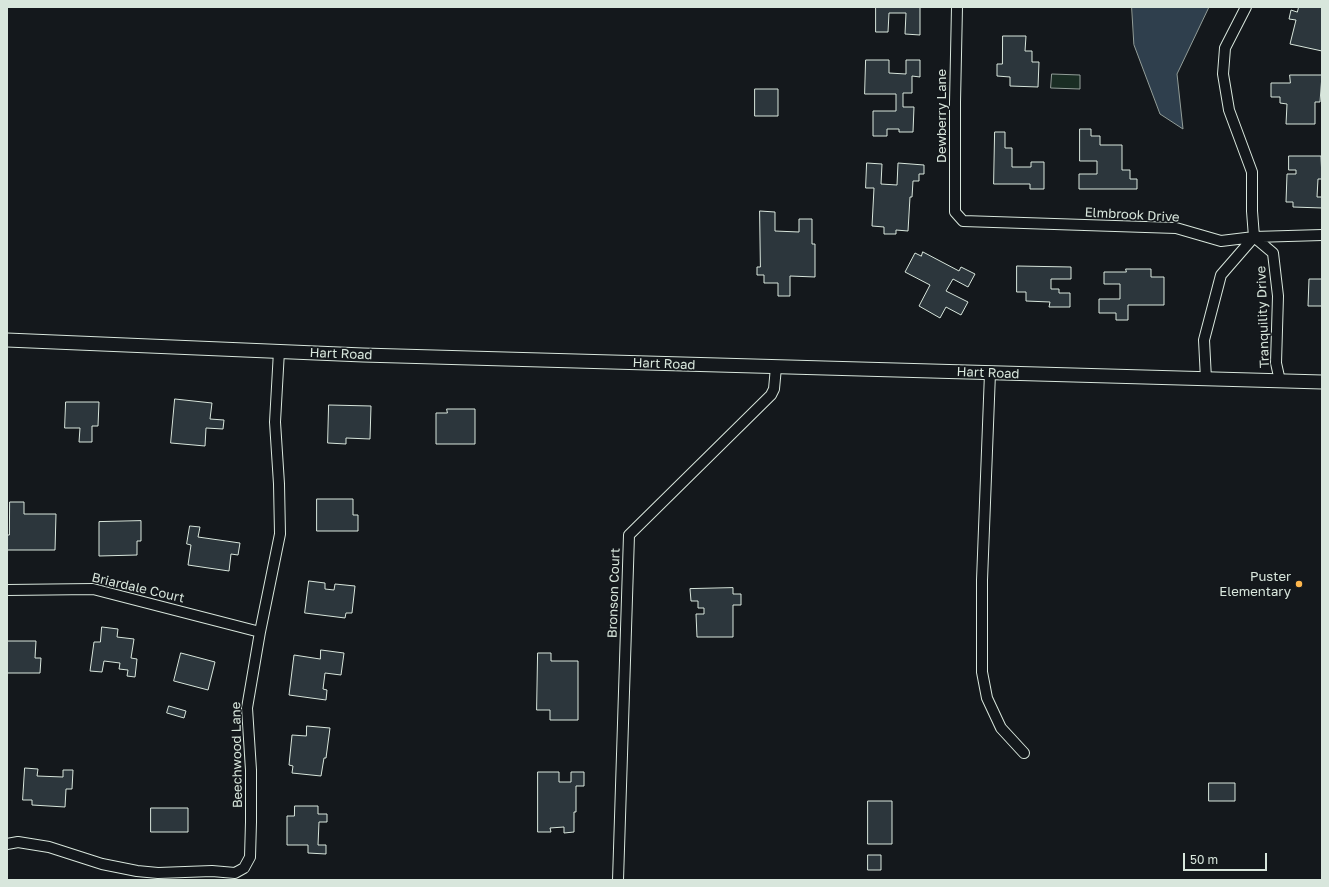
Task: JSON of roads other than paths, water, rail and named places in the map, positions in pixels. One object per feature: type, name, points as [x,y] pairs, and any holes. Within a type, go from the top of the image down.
[{"type":"street","name":"Dewberry Lane","points":[[957,7],[955,212],[963,222]]},
{"type":"street","points":[[1246,7],[1225,48],[1223,74],[1229,110],[1252,172],[1252,211],[1254,236]]},
{"type":"street","name":"Elmbrook Drive","points":[[963,222],[1176,228],[1221,241],[1254,236],[1322,235]]},
{"type":"street","name":"Tranquility Drive","points":[[1206,379],[1204,340],[1221,275],[1254,236],[1273,253],[1278,296],[1276,363],[1280,381]]},
{"type":"street","name":"Hart Road","points":[[7,340],[363,355],[1322,382]]},
{"type":"street","name":"Beechwood Lane","points":[[7,844],[18,842],[50,846],[102,864],[137,871],[158,873],[212,871],[235,873],[244,868],[250,858],[252,822],[251,770],[247,708],[260,632],[280,534],[279,484],[275,422],[279,351]]},
{"type":"street","name":"Bronson Court","points":[[618,880],[629,535],[771,395],[774,389],[776,367]]},
{"type":"street","points":[[990,373],[982,580],[982,672],[987,698],[1001,728],[1024,753]]},
{"type":"street","name":"Briardale Court","points":[[7,590],[93,589],[260,632]]},
{"type":"water","points":[[1132,7],[1209,7],[1177,74],[1183,129],[1160,114],[1134,45]]},
{"type":"place","name":"Puster Elementary","points":[[1299,584]]}]
